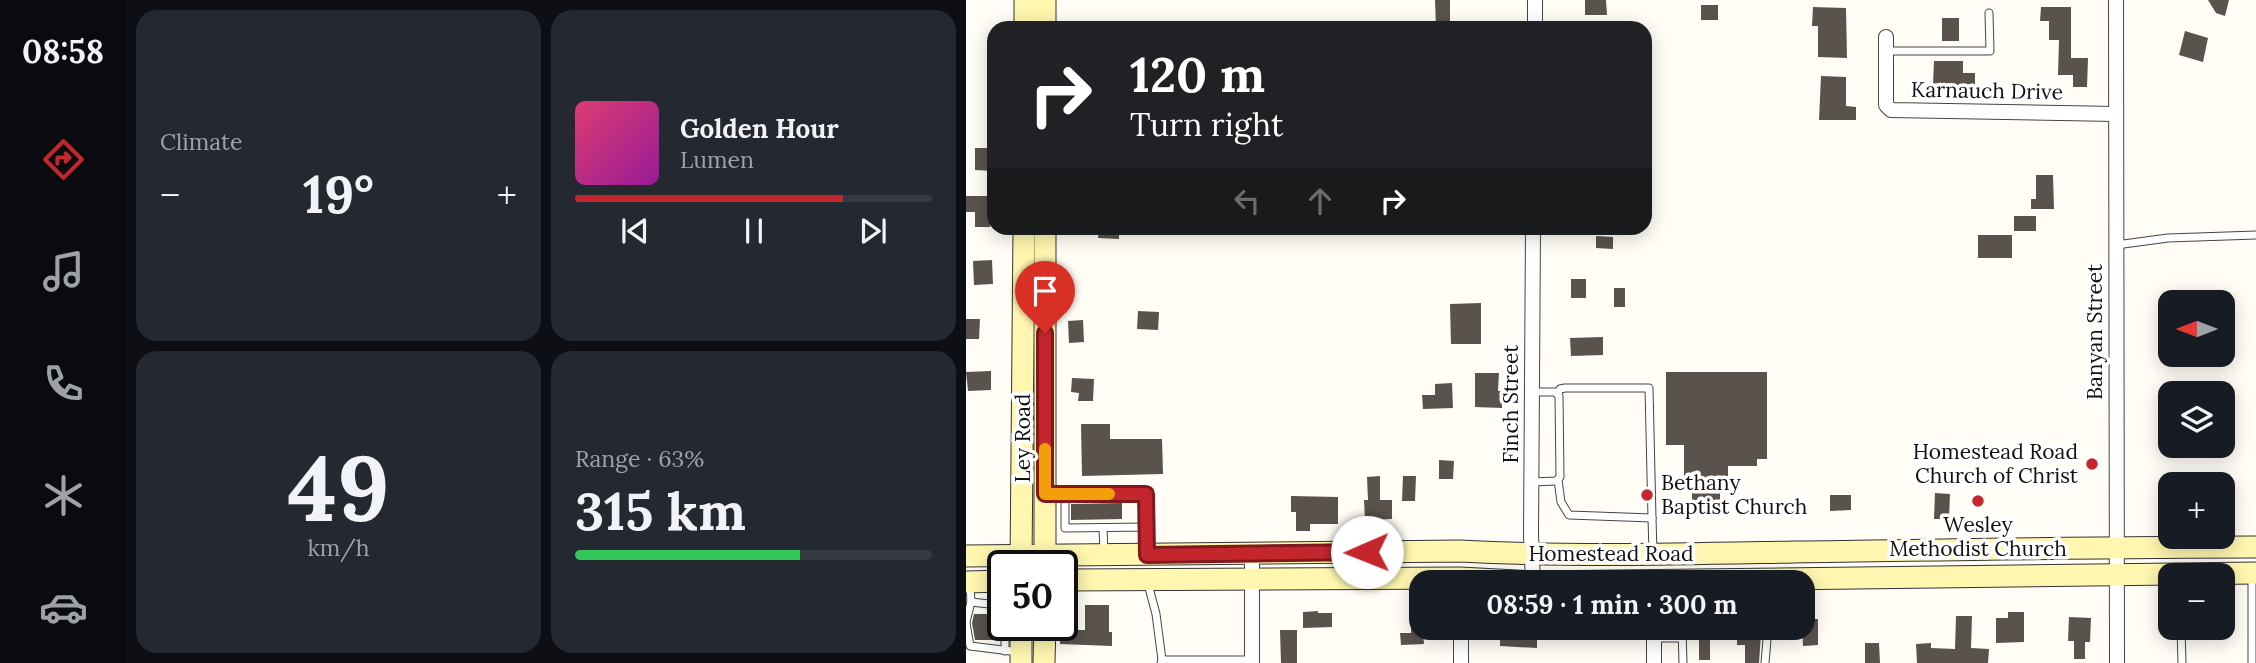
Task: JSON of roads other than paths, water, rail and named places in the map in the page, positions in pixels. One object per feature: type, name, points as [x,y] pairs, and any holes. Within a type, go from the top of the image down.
[{"type":"main road","points":[[1025,0],[1025,21]]},
{"type":"main road","points":[[1045,0],[1045,21]]},
{"type":"main road","name":"Ley Road","points":[[1021,550],[1024,235]]},
{"type":"main road","name":"Ley Road","points":[[1045,235],[1045,306],[1055,494],[1047,550]]},
{"type":"main road","points":[[1023,304],[1045,306]]},
{"type":"main road","name":"Homestead Road","points":[[1078,557],[1460,551],[1532,555],[2256,547]]},
{"type":"main road","points":[[1921,578],[1922,550]]},
{"type":"main road","points":[[1766,553],[1768,570]]},
{"type":"main road","name":"Homestead Road","points":[[966,556],[987,558]]},
{"type":"main road","name":"Homestead Road","points":[[2235,574],[2254,573]]},
{"type":"main road","name":"Homestead Road","points":[[1815,580],[2158,575]]},
{"type":"main road","name":"Homestead Road","points":[[1078,580],[1252,577],[1409,579]]},
{"type":"main road","points":[[969,589],[987,585]]},
{"type":"main road","points":[[1044,663],[1045,641]]},
{"type":"street","points":[[1535,0],[1535,21]]},
{"type":"street","name":"Banyan Street","points":[[2116,0],[2117,663]]},
{"type":"street","name":"Karnauch Drive","points":[[1886,44],[1885,105],[1891,110],[2116,114]]},
{"type":"street","name":"Finch Street","points":[[1532,570],[1533,235]]},
{"type":"street","points":[[1252,554],[1252,662]]},
{"type":"street","points":[[1653,554],[1654,570]]},
{"type":"street","points":[[1461,640],[1461,663]]},
{"type":"street","points":[[1654,640],[1654,663]]},
{"type":"lane","points":[[1886,44],[1990,51],[1989,13]]},
{"type":"lane","points":[[2116,245],[2168,238],[2256,235]]},
{"type":"lane","points":[[1652,518],[1569,515],[1561,502],[1558,480],[1560,389],[1649,388],[1653,554]]},
{"type":"lane","points":[[1532,392],[1558,393]]},
{"type":"lane","points":[[1531,482],[1558,480]]},
{"type":"lane","points":[[1146,527],[1065,528],[1055,494],[1146,494],[1147,555]]},
{"type":"lane","points":[[1103,528],[1104,555]]},
{"type":"lane","points":[[2252,663],[2254,573]]},
{"type":"lane","points":[[1147,580],[1156,614],[1162,662],[1252,662]]},
{"type":"lane","points":[[987,599],[969,589],[966,622],[970,646],[1016,655]]},
{"type":"lane","points":[[1682,640],[1683,663]]},
{"type":"lane","points":[[1765,663],[1767,640]]},
{"type":"lane","points":[[2181,640],[2182,663]]},
{"type":"place","name":"Homestead Road Church of Christ","points":[[2092,464]]},
{"type":"place","name":"Bethany Baptist Church","points":[[1647,495]]},
{"type":"place","name":"Wesley Methodist Church","points":[[1978,501]]}]
